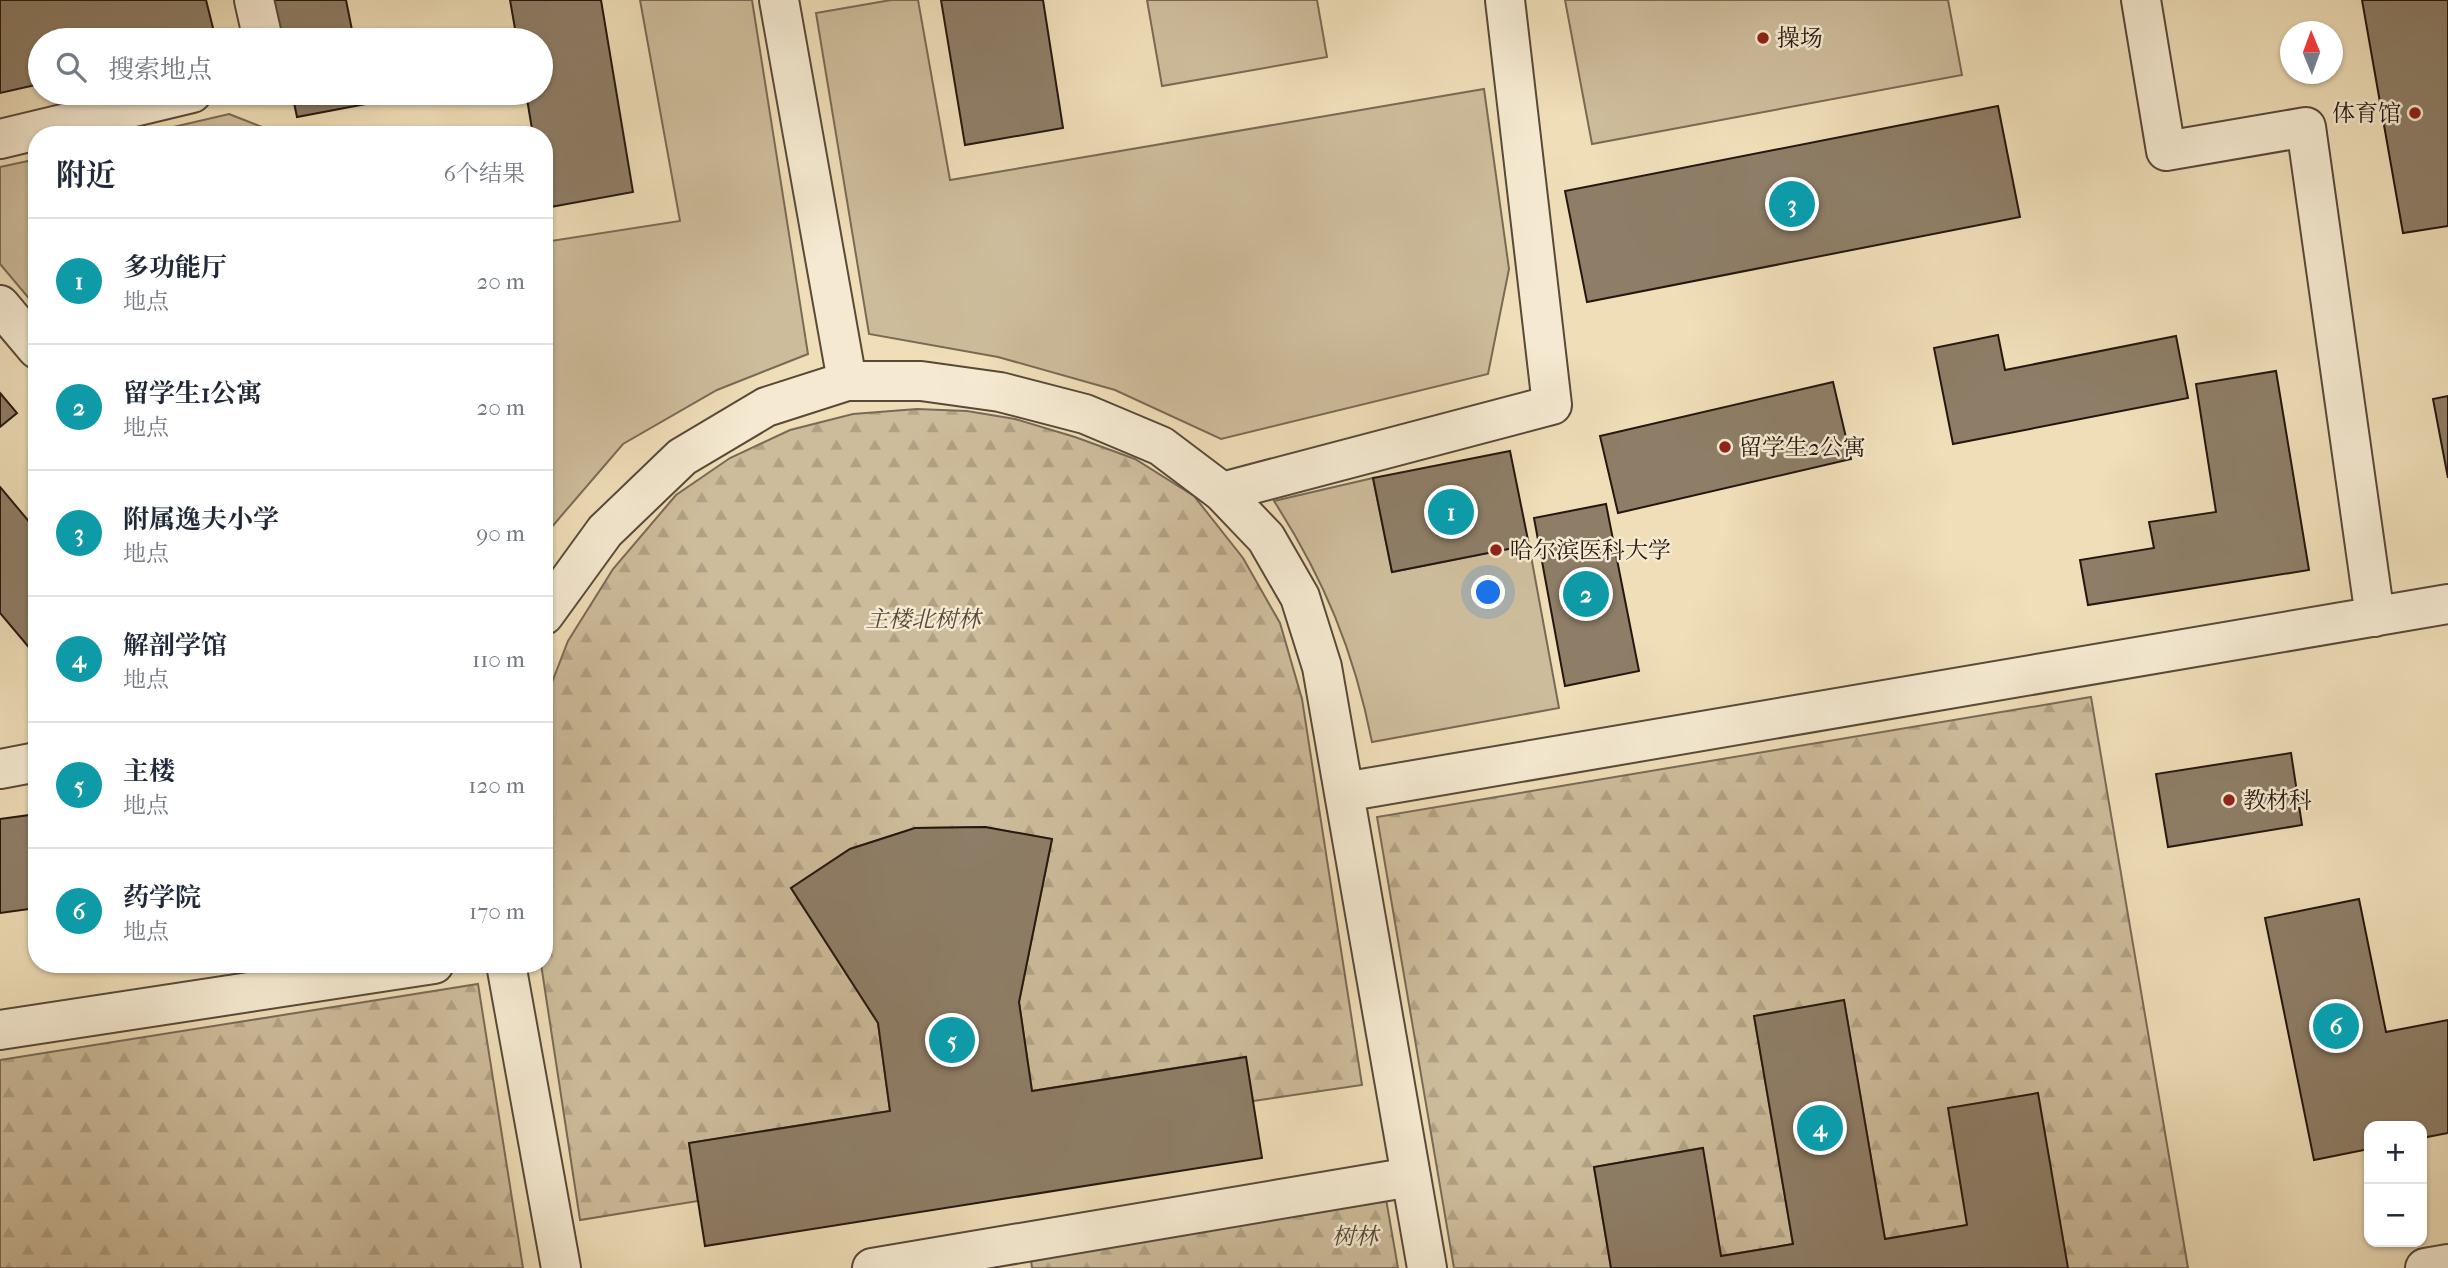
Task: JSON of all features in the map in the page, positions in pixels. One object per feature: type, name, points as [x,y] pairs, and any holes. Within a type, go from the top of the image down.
[{"type":"street","points":[[254,0],[260,28]]},
{"type":"street","points":[[779,0],[847,381]]},
{"type":"street","points":[[1222,492],[1552,405],[1504,0]]},
{"type":"street","points":[[2140,0],[2166,150],[2306,127],[2375,617]]},
{"type":"street","points":[[54,126],[142,105]]},
{"type":"street","points":[[0,139],[28,132]]},
{"type":"street","points":[[0,305],[28,338]]},
{"type":"street","points":[[553,603],[605,531],[682,457],[766,407],[847,381],[922,381],[1000,392],[1085,414],[1161,446],[1222,492],[1266,538],[1300,597],[1322,667],[1427,1268]]},
{"type":"street","points":[[1344,792],[2448,604]]},
{"type":"street","points":[[0,769],[28,764]]},
{"type":"street","points":[[0,1030],[375,973]]},
{"type":"street","points":[[508,973],[561,1268]]},
{"type":"street","points":[[872,1268],[989,1258],[1411,1177]]},
{"type":"street","points":[[2425,1268],[2448,1264]]},
{"type":"green space","points":[[640,0],[752,0],[808,354],[717,390],[623,444],[553,526],[553,241],[680,221]]},
{"type":"green space","points":[[891,0],[918,0],[950,180],[1484,89],[1509,269],[1488,374],[1221,439],[1115,390],[998,357],[869,334],[816,13]]},
{"type":"green space","points":[[1147,0],[1317,0],[1327,57],[1162,86]]},
{"type":"green space","name":"操场","points":[[1565,0],[1948,0],[1962,75],[1592,144]]},
{"type":"green space","points":[[229,114],[259,126],[178,126]]},
{"type":"green space","points":[[28,161],[28,297],[0,264],[0,167]]},
{"type":"green space","name":"主楼北树林","points":[[917,409],[967,411],[1015,419],[1135,459],[1194,496],[1243,558],[1280,623],[1302,699],[1362,1085],[1253,1101],[1245,1057],[1032,1091],[1019,1002],[1052,839],[985,827],[915,828],[850,849],[791,888],[878,1023],[890,1111],[689,1143],[698,1201],[580,1220],[542,973],[553,973],[553,680],[568,641],[613,569],[676,495],[730,458],[790,430],[853,414]]},
{"type":"green space","points":[[1373,478],[1392,572],[1529,545],[1559,708],[1372,742],[1356,677],[1335,617],[1308,559],[1274,501]]},
{"type":"green space","points":[[2091,697],[2188,1268],[2068,1268],[1967,1225],[1885,1239],[1844,1001],[1754,1016],[1793,1244],[1721,1256],[1702,1148],[1594,1167],[1611,1268],[1454,1268],[1377,817]]},
{"type":"green space","points":[[478,984],[523,1268],[0,1268],[0,1060]]},
{"type":"green space","name":"树林","points":[[1386,1199],[1398,1268],[1032,1268],[1031,1260]]},
{"type":"building","points":[[0,0],[206,0],[213,28],[28,28],[28,87],[0,93]]},
{"type":"building","points":[[274,0],[346,0],[352,28],[280,28]]},
{"type":"building","points":[[510,0],[601,0],[633,192],[553,207],[553,126],[532,126],[528,105],[553,105],[553,28],[515,28]]},
{"type":"building","points":[[941,0],[1043,0],[1063,128],[965,145]]},
{"type":"building","name":"体育馆","points":[[2362,0],[2448,0],[2448,226],[2403,233]]},
{"type":"building","points":[[294,105],[361,105],[297,117]]},
{"type":"building","points":[[1998,106],[2020,217],[1587,302],[1565,191]]},
{"type":"building","points":[[1998,335],[2005,370],[2176,336],[2188,398],[1953,444],[1934,348]]},
{"type":"building","points":[[2276,371],[2309,570],[2088,605],[2080,560],[2154,548],[2149,522],[2216,512],[2196,384]]},
{"type":"building","name":"留学生2公寓","points":[[1833,382],[1851,459],[1618,513],[1600,436]]},
{"type":"building","points":[[0,393],[17,413],[0,427]]},
{"type":"building","points":[[2448,396],[2448,478],[2433,399]]},
{"type":"building","points":[[1510,451],[1529,545],[1392,572],[1373,478]]},
{"type":"building","points":[[0,487],[28,520],[28,646],[0,613]]},
{"type":"building","points":[[1606,504],[1639,671],[1565,686],[1534,518]]},
{"type":"building","name":"教材科","points":[[2291,753],[2302,825],[2168,847],[2156,774]]},
{"type":"building","points":[[28,815],[28,909],[0,913],[0,819]]},
{"type":"building","points":[[985,827],[1052,839],[1019,1002],[1032,1091],[1246,1057],[1262,1158],[705,1246],[689,1143],[890,1111],[878,1023],[791,888],[850,849],[915,828]]},
{"type":"building","points":[[2359,899],[2386,1032],[2448,1020],[2448,1133],[2427,1137],[2427,1121],[2364,1121],[2364,1150],[2314,1160],[2265,918]]},
{"type":"building","points":[[1844,1000],[1885,1239],[1967,1225],[1948,1108],[2038,1093],[2068,1268],[1611,1268],[1594,1167],[1703,1148],[1721,1256],[1793,1244],[1754,1016]]},
{"type":"place","name":"操场","points":[[1763,38]]},
{"type":"place","name":"体育馆","points":[[2415,113]]},
{"type":"place","name":"附属逸夫小学","points":[[1792,204]]},
{"type":"place","name":"留学生2公寓","points":[[1725,447]]},
{"type":"place","name":"多功能厅","points":[[1451,512]]},
{"type":"place","name":"哈尔滨医科大学","points":[[1496,550]]},
{"type":"place","name":"留学生1公寓","points":[[1586,594]]},
{"type":"place","name":"教材科","points":[[2229,800]]},
{"type":"place","name":"药学院","points":[[2336,1026]]},
{"type":"place","name":"主楼","points":[[952,1040]]},
{"type":"place","name":"解剖学馆","points":[[1820,1128]]}]
